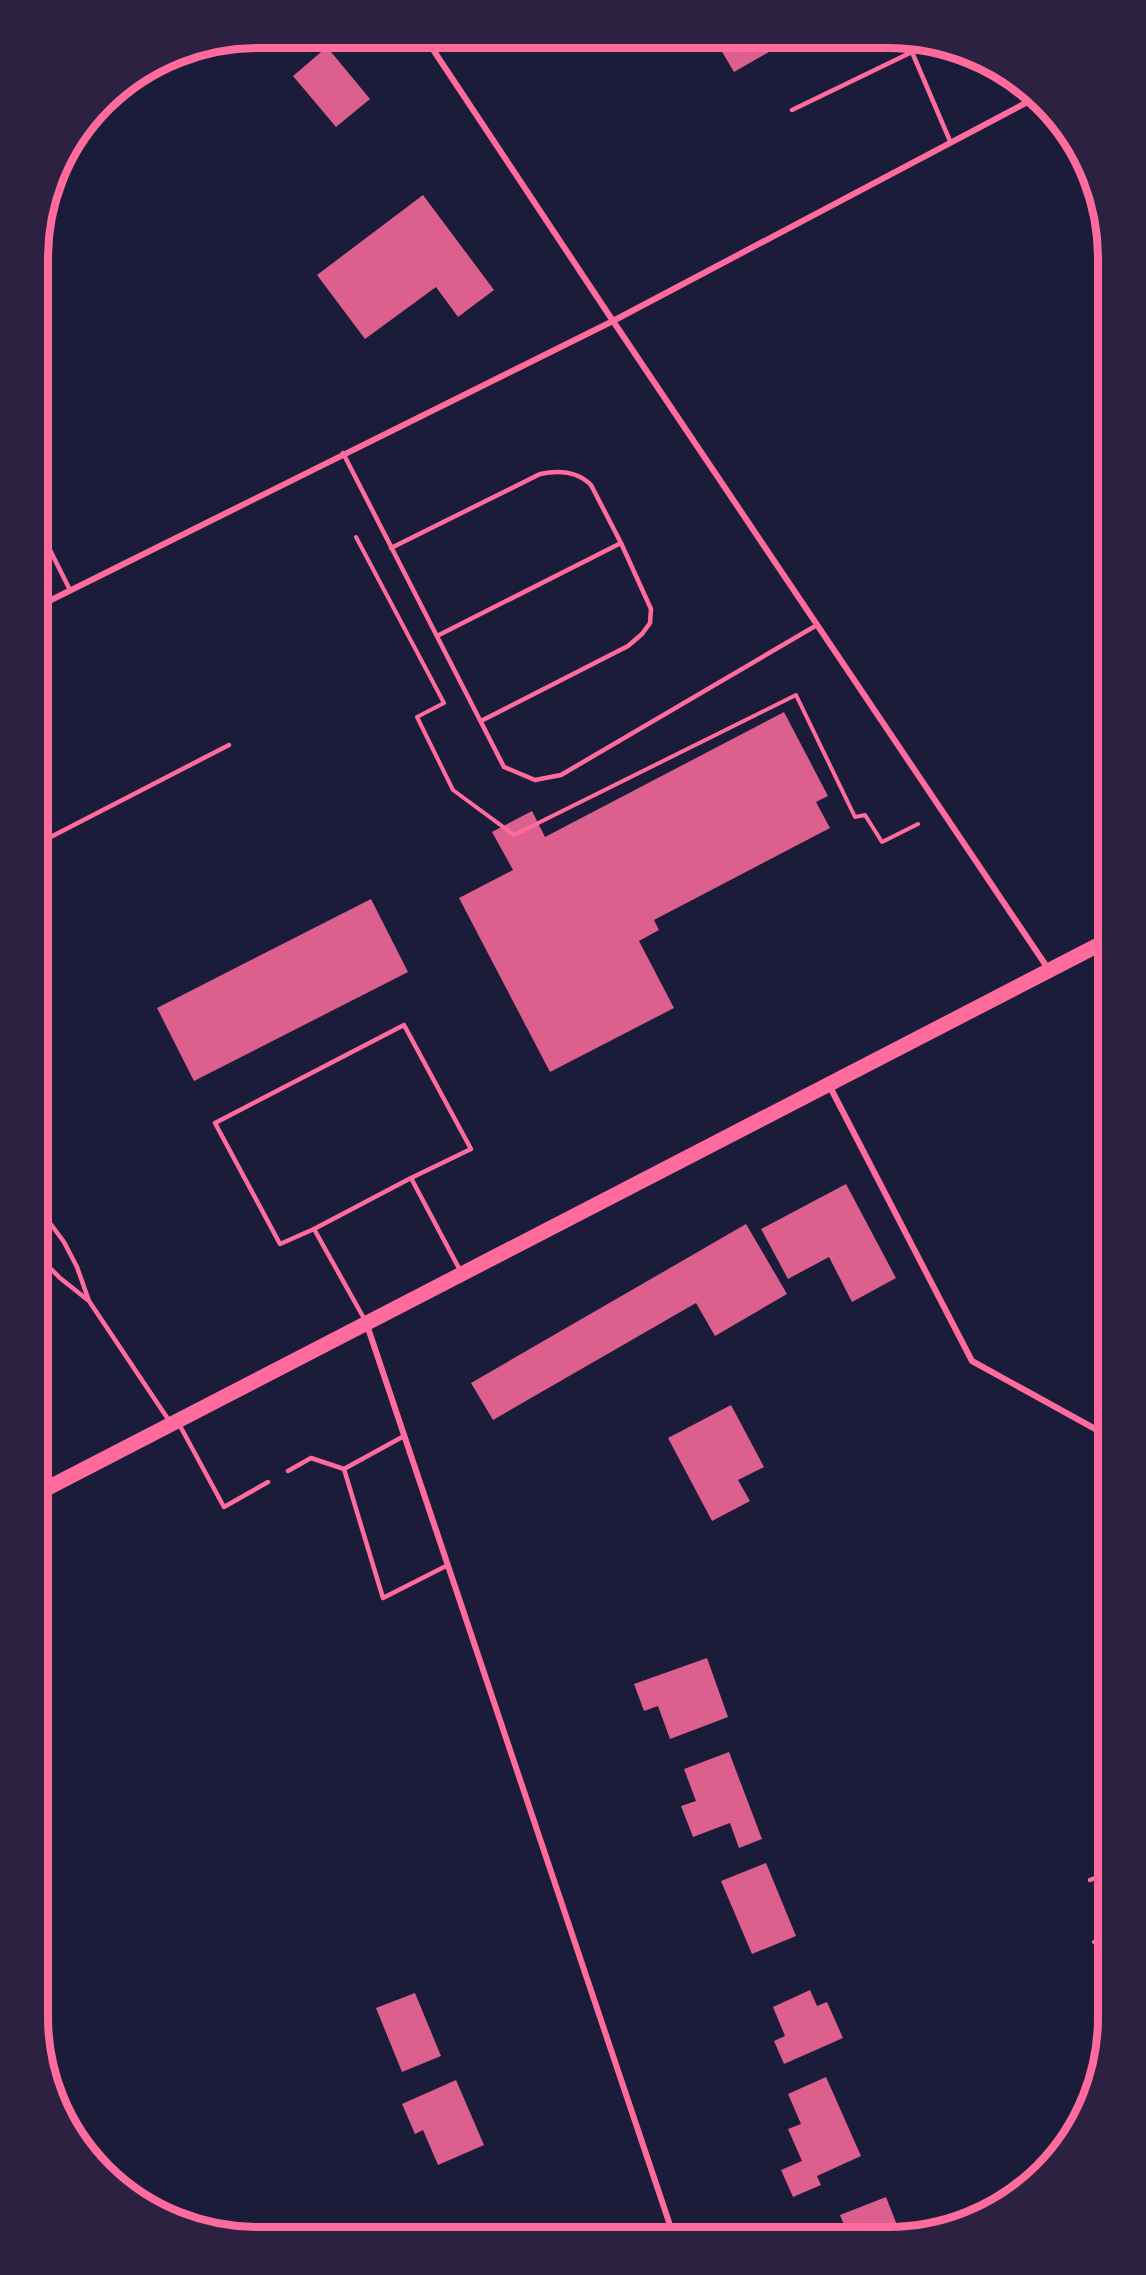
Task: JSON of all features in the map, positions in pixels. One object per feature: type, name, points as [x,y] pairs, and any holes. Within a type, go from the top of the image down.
[{"type":"main road","points":[[48,1488],[1098,945]]},
{"type":"street","points":[[432,48],[1049,970]]},
{"type":"street","points":[[48,601],[613,321],[1028,102]]},
{"type":"street","points":[[829,1084],[972,1361],[1098,1430]]},
{"type":"street","points":[[366,1322],[671,2227]]},
{"type":"lane","points":[[792,110],[916,50]]},
{"type":"lane","points":[[912,52],[950,141]]},
{"type":"lane","points":[[343,453],[504,768],[535,780],[561,775],[817,625]]},
{"type":"lane","points":[[392,548],[540,474],[558,470],[585,478],[591,485],[621,543],[651,609],[650,623],[642,634],[628,645],[481,721]]},
{"type":"lane","points":[[437,636],[621,543]]},
{"type":"lane","points":[[48,546],[70,590]]},
{"type":"lane","points":[[48,838],[229,745]]},
{"type":"lane","points":[[404,1024],[471,1149],[314,1228],[280,1244],[215,1123],[404,1024]]},
{"type":"lane","points":[[411,1178],[461,1273]]},
{"type":"lane","points":[[48,1221],[77,1267],[89,1301],[174,1422],[224,1506],[268,1482]]},
{"type":"lane","points":[[314,1228],[366,1322]]},
{"type":"lane","points":[[48,1266],[89,1301]]},
{"type":"lane","points":[[288,1471],[311,1458],[344,1469],[404,1436]]},
{"type":"lane","points":[[344,1469],[383,1598],[448,1565]]},
{"type":"lane","points":[[1090,1880],[1098,1877]]},
{"type":"path","points":[[1094,1942],[1098,1941]]},
{"type":"building","points":[[328,48],[370,99],[336,127],[293,76]]},
{"type":"building","points":[[720,48],[776,48],[734,72]]},
{"type":"building","points":[[423,195],[494,290],[458,317],[436,287],[365,339],[317,275]]},
{"type":"building","points":[[784,712],[828,796],[816,802],[830,828],[654,920],[659,930],[639,941],[674,1008],[550,1072],[459,898],[513,870],[492,832],[532,811],[545,837]]},
{"type":"building","points":[[371,899],[408,972],[194,1081],[157,1008]]},
{"type":"building","points":[[846,1184],[896,1278],[852,1302],[829,1257],[788,1279],[761,1229]]},
{"type":"building","points":[[746,1224],[787,1294],[715,1336],[696,1303],[493,1420],[471,1383]]},
{"type":"building","points":[[731,1405],[764,1467],[738,1480],[750,1501],[712,1521],[668,1438]]},
{"type":"building","points":[[707,1658],[728,1717],[670,1739],[658,1706],[644,1711],[634,1684]]},
{"type":"building","points":[[729,1752],[762,1839],[739,1848],[730,1823],[693,1837],[681,1806],[696,1801],[684,1769]]},
{"type":"building","points":[[766,1863],[796,1936],[752,1954],[721,1881]]},
{"type":"building","points":[[810,1990],[817,2006],[827,2002],[843,2038],[784,2064],[774,2041],[785,2036],[773,2007]]},
{"type":"building","points":[[415,1993],[441,2056],[402,2072],[376,2008]]},
{"type":"building","points":[[826,2077],[861,2156],[817,2176],[821,2185],[793,2197],[781,2170],[802,2161],[788,2129],[801,2124],[788,2094]]},
{"type":"building","points":[[456,2080],[484,2145],[438,2165],[423,2130],[415,2134],[402,2104]]},
{"type":"building","points":[[886,2197],[898,2226],[845,2227],[840,2215]]}]
